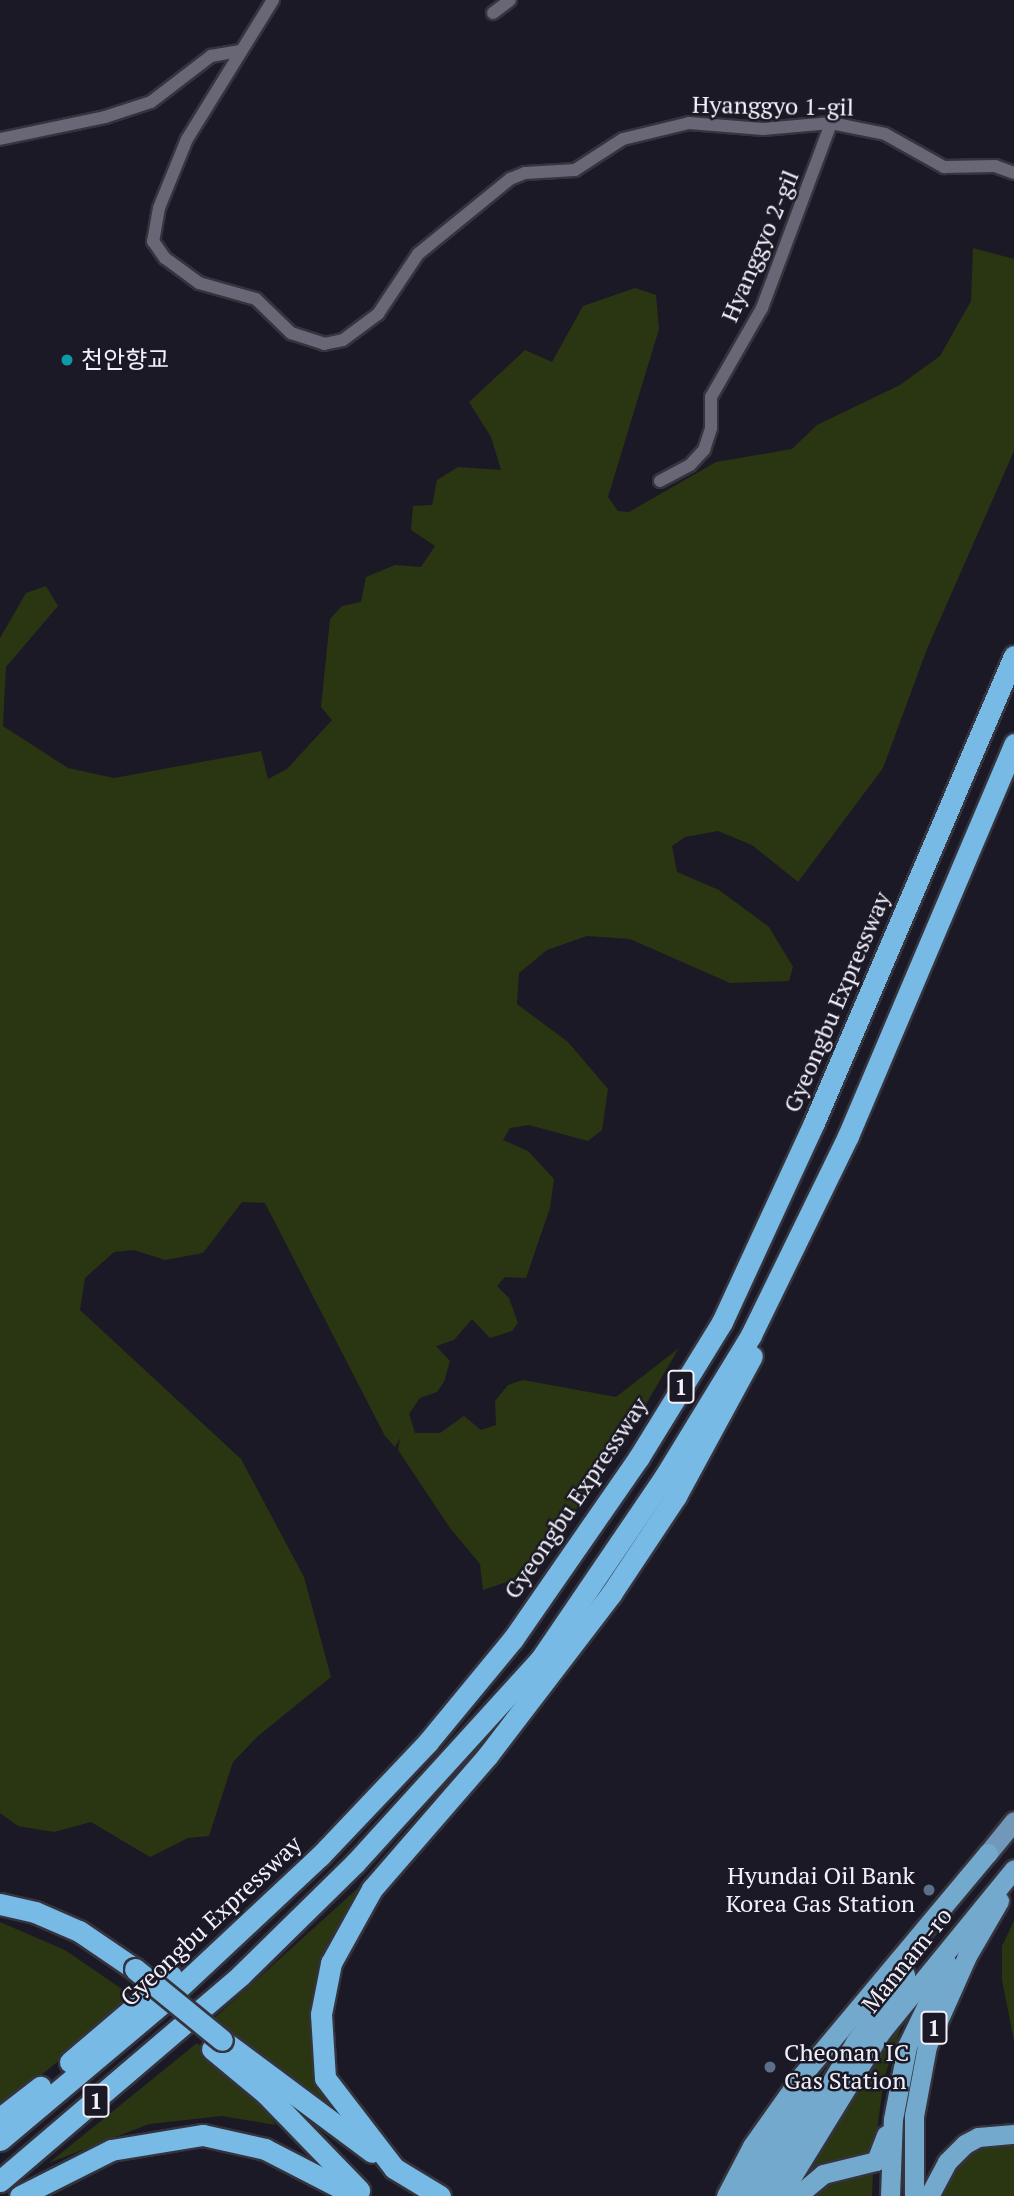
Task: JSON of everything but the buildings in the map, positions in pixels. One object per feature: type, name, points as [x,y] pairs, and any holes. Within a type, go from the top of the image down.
[{"type":"highway","name":"Gyeongbu Expressway","points":[[0,2140],[166,2000],[320,1856],[428,1742],[513,1639],[639,1457],[722,1322],[814,1123],[1014,656]]},
{"type":"highway","name":"1","points":[[0,2181],[241,1975],[355,1863],[540,1660],[665,1476],[751,1335],[848,1136],[1014,744]]},
{"type":"highway","points":[[440,2196],[394,2168],[325,2078],[323,1993],[340,1941],[372,1889],[544,1683],[676,1496],[738,1387],[848,1136]]},
{"type":"highway","points":[[726,2196],[776,2111],[988,1853]]},
{"type":"highway","name":"Mannam-ro","points":[[763,2196],[855,2042],[988,1853]]},
{"type":"highway","points":[[0,2118],[320,1856]]},
{"type":"highway","points":[[797,2196],[823,2174],[870,2165],[880,2158],[906,2046],[938,1977],[1014,1870]]},
{"type":"highway","name":"Mannam-ro","points":[[780,2196],[881,2032],[1014,1870]]},
{"type":"highway","name":"1","points":[[914,2196],[914,2116],[927,2046],[967,1956],[1014,1877]]},
{"type":"highway","points":[[0,1904],[36,1912],[79,1931],[217,2044],[430,2196]]},
{"type":"highway","points":[[0,1916],[55,1933],[131,1975]]},
{"type":"highway","points":[[742,2196],[805,2090],[859,2012]]},
{"type":"highway","points":[[217,2044],[366,2196]]},
{"type":"highway","points":[[890,2196],[899,2080]]},
{"type":"highway","points":[[929,2196],[947,2162],[965,2144],[978,2137],[1014,2134]]},
{"type":"highway","points":[[20,2196],[111,2150],[203,2135],[265,2148],[356,2196]]},
{"type":"main road","name":"Mannam-ro","points":[[988,1853],[1014,1821]]},
{"type":"street","name":"Hyanggyo 1-gil","points":[[273,0],[187,139],[159,208],[153,241],[166,258],[199,283],[256,299],[291,333],[324,344],[344,341],[378,314],[418,254],[517,175],[575,170],[614,142],[689,123],[764,129],[831,123],[885,134],[944,167],[995,166],[1014,173]]},
{"type":"street","points":[[493,13],[510,0]]},
{"type":"street","points":[[0,139],[105,117],[158,99],[211,56],[239,51]]},
{"type":"street","name":"Hyanggyo 2-gil","points":[[660,481],[690,465],[704,450],[711,428],[711,397],[762,309],[831,123]]},
{"type":"green space","points":[[973,248],[1014,259],[1014,451],[927,649],[883,768],[798,882],[752,845],[718,831],[685,837],[672,846],[677,872],[719,890],[769,927],[793,967],[789,981],[730,983],[630,939],[587,936],[547,950],[519,973],[517,1004],[568,1042],[608,1089],[602,1130],[588,1141],[529,1125],[510,1128],[503,1140],[528,1151],[554,1179],[550,1208],[526,1278],[505,1277],[497,1286],[509,1298],[518,1323],[512,1331],[490,1338],[472,1319],[454,1340],[436,1346],[450,1361],[444,1382],[437,1392],[420,1398],[409,1414],[415,1433],[440,1433],[464,1416],[481,1430],[496,1425],[495,1401],[508,1385],[523,1380],[616,1397],[679,1348],[613,1460],[527,1575],[483,1590],[480,1564],[450,1528],[398,1450],[400,1438],[395,1447],[385,1436],[265,1203],[242,1202],[203,1253],[165,1260],[134,1250],[114,1252],[85,1278],[80,1310],[241,1459],[304,1577],[331,1677],[258,1736],[233,1762],[209,1836],[188,1838],[150,1857],[91,1822],[54,1832],[18,1826],[0,1813],[0,638],[26,593],[46,586],[58,606],[6,667],[3,726],[68,768],[114,778],[261,751],[268,779],[287,769],[332,720],[321,707],[330,619],[342,606],[361,602],[366,577],[395,565],[421,567],[435,546],[411,530],[413,506],[432,505],[437,480],[458,467],[501,470],[491,437],[469,402],[525,350],[552,362],[583,306],[635,288],[656,295],[659,329],[608,497],[618,511],[629,512],[716,462],[792,449],[817,425],[900,385],[940,356],[971,301]]},
{"type":"green space","points":[[378,1870],[352,1903],[336,1933],[312,2004],[310,2026],[329,2095],[327,2104],[322,2104],[213,2019]]},
{"type":"green space","points":[[1014,1921],[1014,2041],[1002,1980],[1002,1946]]},
{"type":"green space","points":[[0,1922],[65,1950],[135,1998],[0,2109]]},
{"type":"green space","points":[[903,2022],[884,2078],[874,2153],[815,2171],[795,2187]]},
{"type":"green space","points":[[197,2043],[238,2073],[276,2125],[222,2116],[149,2124],[49,2163]]},
{"type":"green space","points":[[1014,2140],[1014,2196],[934,2196],[965,2154]]},
{"type":"green space","points":[[873,2171],[872,2196],[804,2196],[816,2184]]},
{"type":"place","name":"천안향교","points":[[67,360]]},
{"type":"place","name":"Hyundai Oil Bank Korea Gas Station","points":[[929,1890]]},
{"type":"place","name":"Cheonan IC Gas Station","points":[[770,2067]]}]
